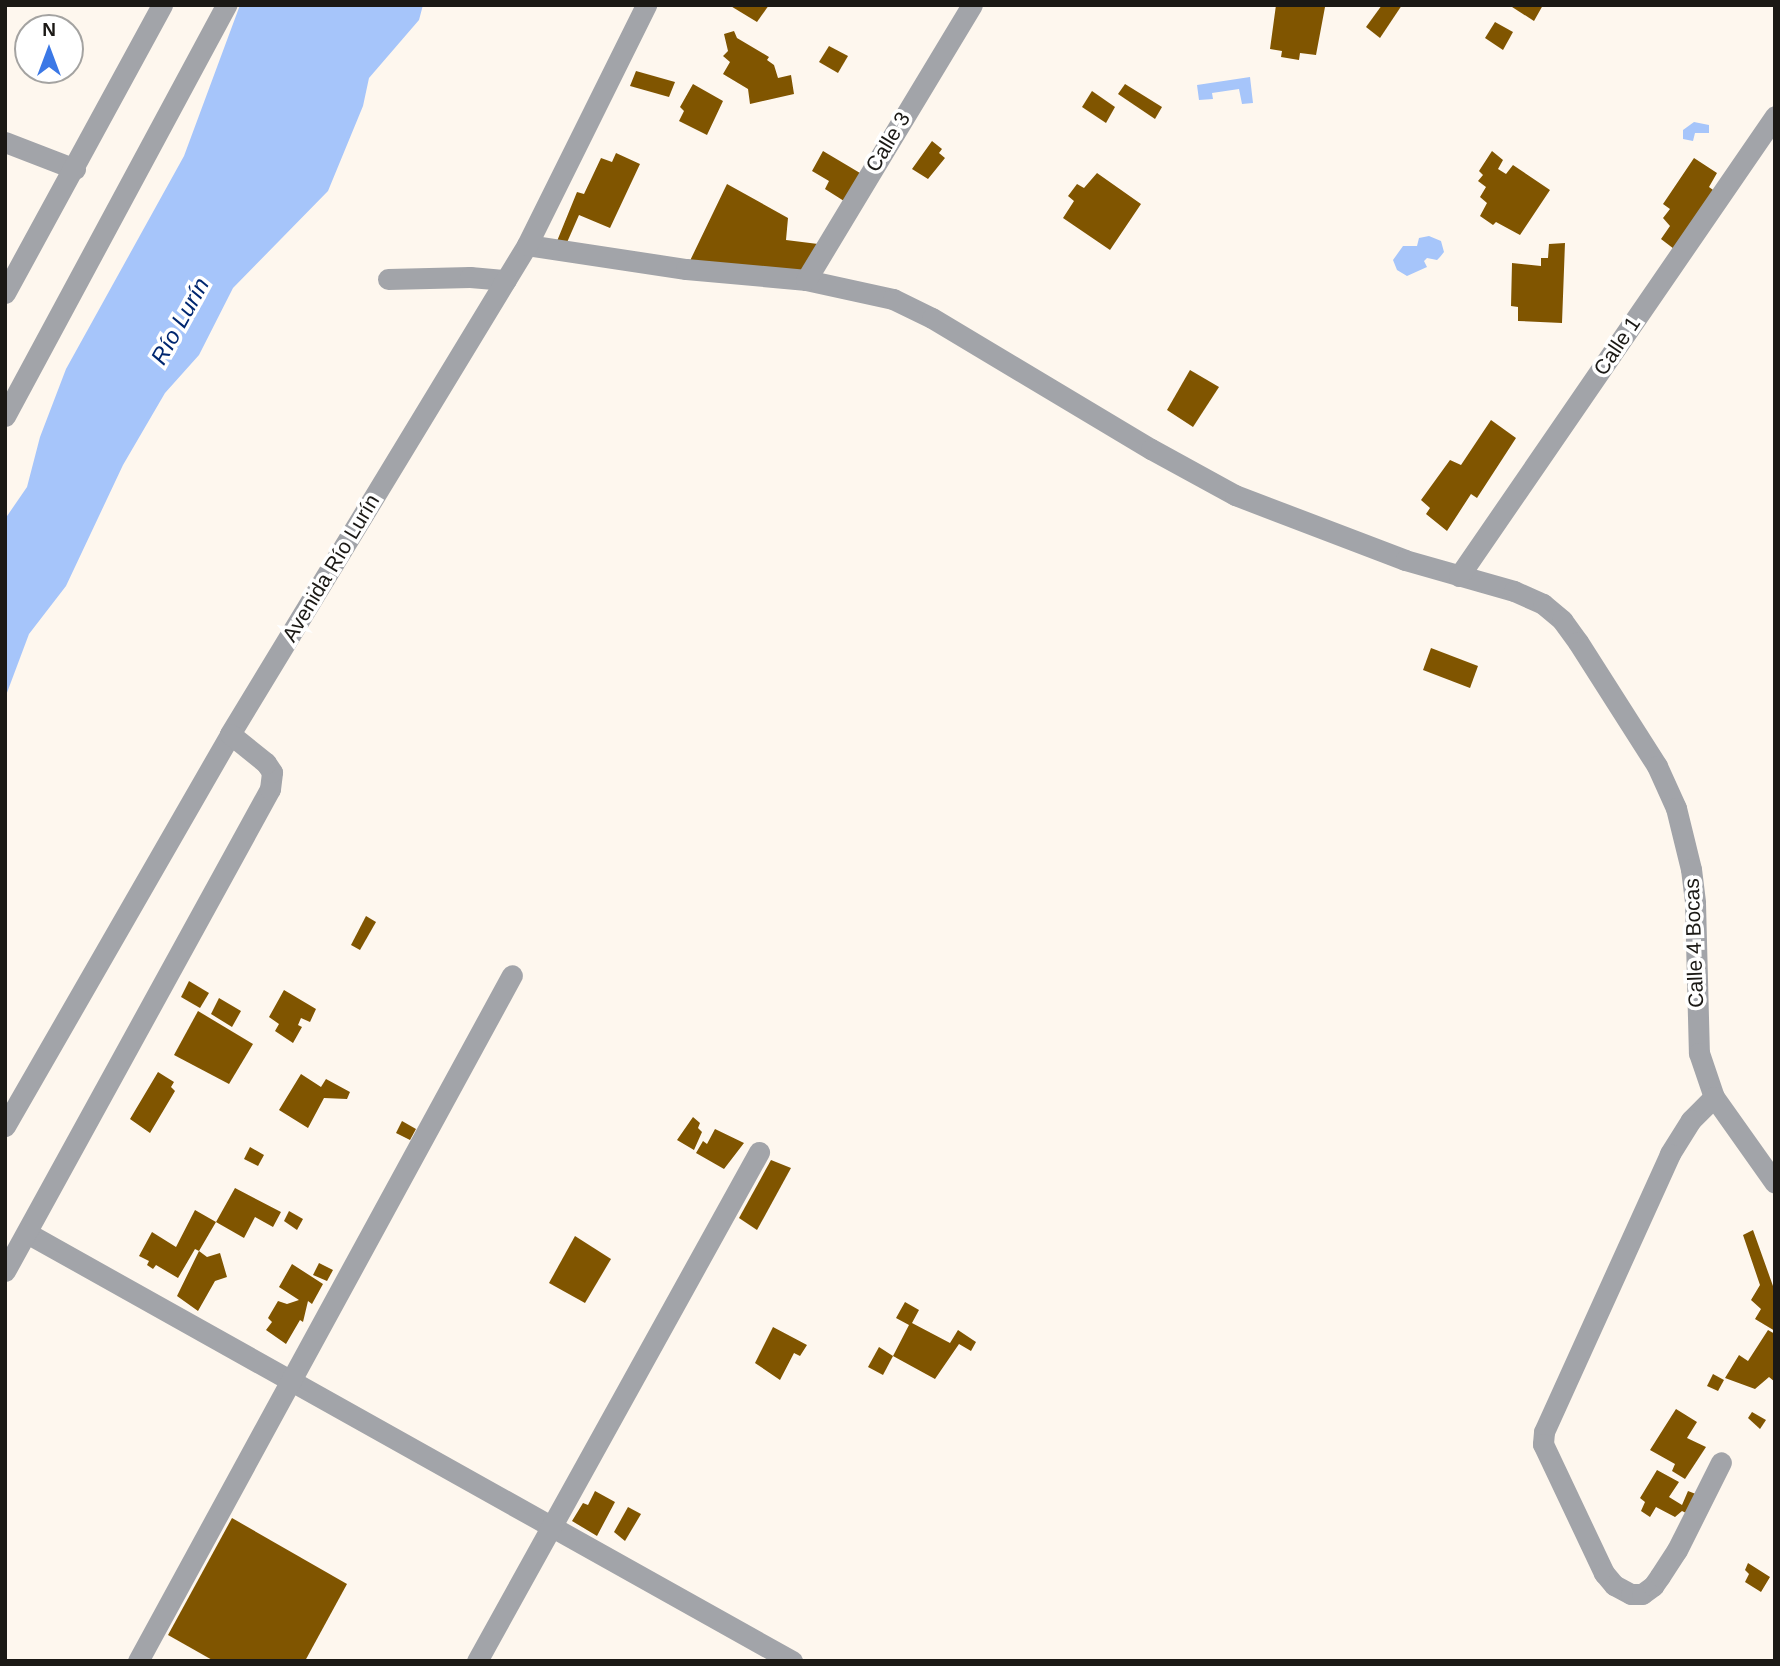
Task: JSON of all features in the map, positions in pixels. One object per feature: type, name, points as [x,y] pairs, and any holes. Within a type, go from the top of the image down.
[{"type":"street","points":[[5,293],[75,169],[162,5]]},
{"type":"street","points":[[5,416],[226,5]]},
{"type":"street","name":"Avenida Río Lurín","points":[[5,1126],[230,734],[527,245],[646,5]]},
{"type":"street","name":"Calle 3","points":[[806,280],[972,5]]},
{"type":"street","name":"Calle 1","points":[[1459,576],[1775,116]]},
{"type":"street","points":[[5,142],[75,169]]},
{"type":"street","name":"Calle 4 Bocas","points":[[527,245],[687,269],[806,280],[893,299],[932,318],[1151,449],[1236,495],[1313,527],[1459,576],[1514,591],[1543,604],[1562,620],[1657,766],[1676,808],[1691,869],[1695,903],[1699,1054],[1714,1097],[1775,1182]]},
{"type":"street","points":[[388,279],[470,277],[506,280]]},
{"type":"street","points":[[5,1271],[270,789],[272,772],[230,734]]},
{"type":"street","points":[[138,1661],[512,975]]},
{"type":"street","points":[[1714,1097],[1691,1120],[1670,1154],[1550,1419],[1543,1444],[1604,1573],[1614,1585],[1631,1594],[1642,1594],[1653,1586],[1660,1576],[1677,1550],[1721,1462]]},
{"type":"street","points":[[477,1661],[759,1152]]},
{"type":"street","points":[[27,1233],[792,1661]]},
{"type":"water","name":"Río Lurín","points":[[240,5],[423,5],[419,20],[369,78],[363,106],[328,191],[233,288],[199,355],[165,393],[123,465],[66,586],[29,634],[5,698],[5,519],[27,487],[40,437],[66,369],[184,156]]},
{"type":"water","points":[[1250,77],[1253,103],[1242,104],[1239,89],[1212,93],[1213,99],[1199,100],[1197,85]]},
{"type":"water","points":[[1694,122],[1709,125],[1709,133],[1695,133],[1693,141],[1683,139],[1683,130]]},
{"type":"water","points":[[1429,236],[1441,241],[1444,252],[1440,257],[1437,260],[1427,258],[1424,261],[1427,267],[1407,276],[1397,270],[1393,260],[1403,246],[1417,246],[1419,238]]},
{"type":"building","points":[[729,5],[769,5],[757,22]]},
{"type":"building","points":[[1276,5],[1325,7],[1316,55],[1300,53],[1299,60],[1281,57],[1282,51],[1270,49]]},
{"type":"building","points":[[1382,5],[1402,5],[1380,38],[1366,27]]},
{"type":"building","points":[[1509,5],[1543,5],[1534,21]]},
{"type":"building","points":[[1495,22],[1513,32],[1503,50],[1485,38]]},
{"type":"building","points":[[734,31],[737,38],[769,57],[767,60],[774,65],[778,78],[791,75],[794,94],[750,104],[748,89],[723,74],[730,62],[723,56],[728,51],[724,34]]},
{"type":"building","points":[[829,46],[848,56],[838,73],[819,62]]},
{"type":"building","points":[[636,71],[675,82],[669,97],[630,86]]},
{"type":"building","points":[[693,84],[723,101],[707,135],[679,121],[684,111],[680,107]]},
{"type":"building","points":[[1125,84],[1162,107],[1155,119],[1118,94]]},
{"type":"building","points":[[1092,91],[1115,107],[1106,123],[1082,107]]},
{"type":"building","points":[[932,141],[942,149],[939,153],[945,158],[928,179],[912,169]]},
{"type":"building","points":[[823,151],[860,173],[844,201],[825,189],[829,181],[812,171]]},
{"type":"building","points":[[1492,151],[1503,160],[1498,169],[1506,174],[1513,165],[1550,190],[1520,235],[1496,222],[1493,225],[1480,216],[1487,203],[1480,197],[1486,187],[1478,181],[1483,175],[1479,171]]},
{"type":"building","points":[[616,153],[640,164],[610,228],[579,215],[565,247],[555,246],[577,192],[584,194],[601,158],[612,162]]},
{"type":"building","points":[[1694,158],[1717,173],[1709,187],[1720,195],[1678,252],[1661,239],[1670,226],[1663,218],[1670,209],[1663,204]]},
{"type":"building","points":[[1097,173],[1141,204],[1110,250],[1063,218],[1074,201],[1068,196],[1077,184],[1084,188]]},
{"type":"building","points":[[727,184],[788,218],[786,240],[826,245],[806,280],[686,269]]},
{"type":"building","points":[[1565,243],[1562,323],[1518,321],[1518,307],[1511,306],[1512,263],[1541,266],[1541,258],[1548,258],[1549,244]]},
{"type":"building","points":[[1190,370],[1219,387],[1193,427],[1167,410]]},
{"type":"building","points":[[1491,420],[1516,438],[1477,498],[1471,494],[1447,531],[1426,514],[1430,508],[1421,500],[1450,460],[1461,465]]},
{"type":"building","points":[[1431,648],[1478,666],[1470,688],[1423,670]]},
{"type":"building","points":[[366,916],[376,922],[360,950],[351,945]]},
{"type":"building","points":[[189,981],[209,993],[200,1008],[181,997]]},
{"type":"building","points":[[284,990],[316,1009],[310,1022],[301,1018],[298,1025],[302,1027],[293,1043],[275,1031],[279,1024],[269,1017]]},
{"type":"building","points":[[219,998],[241,1011],[232,1027],[211,1014]]},
{"type":"building","points":[[198,1011],[253,1044],[229,1084],[174,1055]]},
{"type":"building","points":[[158,1072],[174,1082],[171,1087],[175,1091],[150,1133],[130,1119]]},
{"type":"building","points":[[301,1074],[321,1087],[326,1079],[350,1092],[347,1099],[324,1098],[308,1128],[279,1110]]},
{"type":"building","points":[[693,1117],[700,1123],[698,1128],[702,1132],[694,1150],[677,1140]]},
{"type":"building","points":[[402,1121],[416,1129],[410,1140],[396,1133]]},
{"type":"building","points":[[715,1129],[744,1143],[724,1169],[696,1153],[703,1141],[707,1144]]},
{"type":"building","points":[[250,1147],[264,1155],[258,1166],[244,1159]]},
{"type":"building","points":[[771,1160],[791,1168],[757,1230],[739,1218]]},
{"type":"building","points":[[235,1188],[281,1212],[273,1227],[255,1217],[244,1238],[216,1222]]},
{"type":"building","points":[[195,1210],[216,1222],[199,1251],[195,1249],[178,1278],[156,1265],[153,1269],[147,1265],[149,1261],[139,1256],[152,1232],[176,1247]]},
{"type":"building","points":[[289,1211],[303,1219],[297,1230],[284,1221]]},
{"type":"building","points":[[1753,1230],[1773,1286],[1775,1281],[1775,1331],[1755,1319],[1761,1309],[1751,1300],[1760,1285],[1743,1235]]},
{"type":"building","points":[[575,1236],[611,1259],[585,1303],[549,1283]]},
{"type":"building","points":[[199,1251],[207,1257],[220,1253],[227,1277],[215,1281],[198,1311],[177,1296]]},
{"type":"building","points":[[319,1263],[333,1270],[327,1281],[313,1275]]},
{"type":"building","points":[[292,1264],[323,1284],[312,1304],[308,1301],[303,1322],[300,1320],[286,1344],[266,1330],[272,1322],[268,1318],[278,1301],[287,1304],[299,1300],[279,1287]]},
{"type":"building","points":[[905,1302],[919,1310],[912,1323],[950,1343],[958,1330],[976,1342],[971,1351],[959,1344],[935,1379],[893,1356],[909,1325],[896,1318]]},
{"type":"building","points":[[773,1327],[807,1345],[800,1356],[794,1353],[780,1380],[755,1363]]},
{"type":"building","points":[[1768,1330],[1775,1334],[1775,1382],[1769,1377],[1755,1389],[1725,1378],[1739,1355],[1748,1361]]},
{"type":"building","points":[[879,1347],[893,1356],[883,1375],[868,1367]]},
{"type":"building","points":[[1713,1374],[1724,1380],[1718,1391],[1707,1386]]},
{"type":"building","points":[[1676,1409],[1697,1422],[1687,1438],[1706,1447],[1685,1479],[1672,1471],[1675,1464],[1650,1450]]},
{"type":"building","points":[[1752,1412],[1766,1420],[1760,1429],[1748,1418]]},
{"type":"building","points":[[1657,1470],[1679,1482],[1669,1497],[1682,1505],[1688,1491],[1701,1496],[1690,1515],[1682,1511],[1675,1517],[1656,1507],[1650,1517],[1641,1511],[1645,1502],[1640,1498]]},
{"type":"building","points":[[595,1491],[615,1502],[597,1536],[572,1521],[583,1503],[588,1505]]},
{"type":"building","points":[[628,1507],[641,1514],[625,1541],[614,1532]]},
{"type":"building","points":[[232,1518],[347,1584],[305,1661],[214,1661],[168,1635]]},
{"type":"building","points":[[1748,1563],[1770,1577],[1761,1592],[1745,1582],[1749,1574],[1745,1570]]}]
